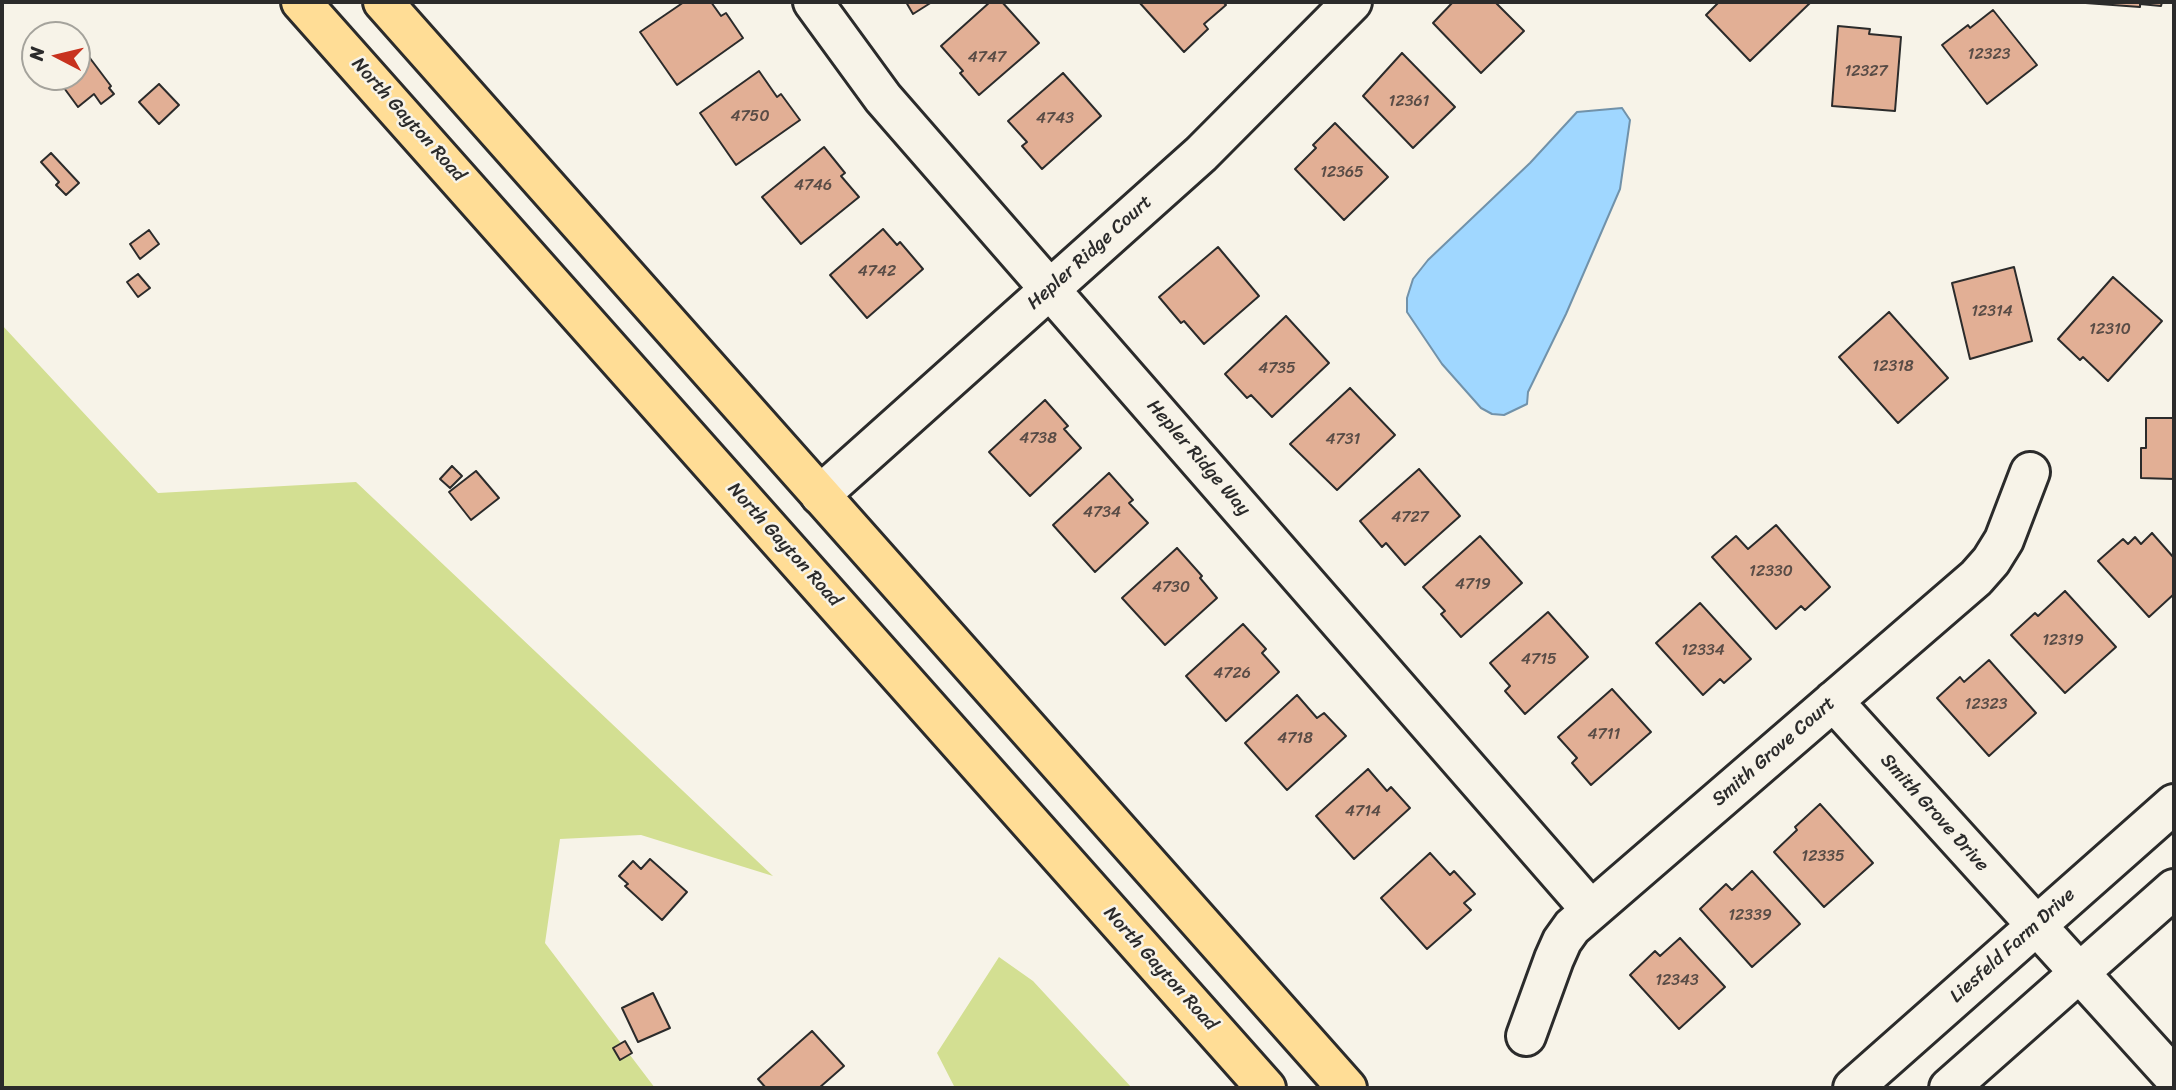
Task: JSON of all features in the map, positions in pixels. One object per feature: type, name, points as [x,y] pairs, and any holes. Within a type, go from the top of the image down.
[{"type":"main road","name":"North Gayton Road","points":[[301,2],[1266,1088]]},
{"type":"main road","points":[[383,2],[1347,1088]]},
{"type":"street","name":"Hepler Ridge Way","points":[[813,2],[883,98],[1590,909]]},
{"type":"street","name":"Hepler Ridge Court","points":[[820,495],[1201,155],[1352,2]]},
{"type":"street","name":"Smith Grove Court","points":[[1526,1036],[1562,941],[1572,927],[1976,578],[2004,540],[2030,472]]},
{"type":"street","name":"Smith Grove Drive","points":[[1833,701],[2079,974],[2161,1078]]},
{"type":"street","name":"Liesfeld Farm Drive","points":[[1853,1088],[2174,804]]},
{"type":"street","points":[[1949,1088],[2174,889]]},
{"type":"green space","points":[[2,325],[158,493],[356,482],[773,876],[641,835],[560,839],[545,943],[655,1088],[2,1088]]},
{"type":"green space","points":[[999,957],[1033,981],[1132,1088],[955,1088],[937,1053]]},
{"type":"water","points":[[1622,108],[1630,120],[1620,189],[1566,314],[1528,392],[1527,404],[1504,415],[1492,414],[1481,408],[1442,364],[1407,312],[1407,298],[1413,279],[1428,260],[1530,163],[1577,112]]},
{"type":"building","points":[[684,2],[711,2],[721,16],[726,13],[743,38],[677,85],[640,32]]},
{"type":"building","points":[[906,2],[932,2],[913,14]]},
{"type":"building","points":[[990,2],[1002,2],[1039,43],[979,95],[941,46]]},
{"type":"building","points":[[1139,2],[1223,2],[1226,5],[1204,24],[1208,29],[1184,52]]},
{"type":"building","points":[[1453,2],[1495,2],[1524,31],[1481,73],[1433,23]]},
{"type":"building","points":[[1719,2],[1811,2],[1750,61],[1706,15]]},
{"type":"building","points":[[2072,2],[2162,2],[2161,6],[2140,4],[2140,7]]},
{"type":"building","points":[[1993,10],[2037,65],[1987,104],[1942,45]]},
{"type":"building","points":[[1838,26],[1870,29],[1869,34],[1901,37],[1895,111],[1832,106]]},
{"type":"building","points":[[1402,53],[1455,107],[1413,148],[1363,96]]},
{"type":"building","points":[[91,60],[114,94],[101,104],[94,94],[78,107],[66,91],[91,91]]},
{"type":"building","points":[[759,71],[777,97],[781,94],[800,120],[736,165],[700,113]]},
{"type":"building","points":[[1063,73],[1101,116],[1042,169],[1022,146],[1027,142],[1008,121]]},
{"type":"building","points":[[159,84],[179,105],[159,124],[139,102]]},
{"type":"building","points":[[1335,123],[1388,177],[1344,220],[1295,169],[1316,148],[1313,145]]},
{"type":"building","points":[[824,147],[845,173],[841,176],[859,197],[801,244],[762,197]]},
{"type":"building","points":[[51,153],[79,183],[66,195],[56,185],[59,182],[41,162]]},
{"type":"building","points":[[883,229],[897,245],[900,242],[923,269],[867,318],[830,275]]},
{"type":"building","points":[[149,230],[159,244],[140,259],[130,244]]},
{"type":"building","points":[[1218,247],[1259,296],[1204,344],[1159,297]]},
{"type":"building","points":[[2014,267],[2032,341],[1970,359],[1952,283]]},
{"type":"building","points":[[138,274],[150,288],[138,297],[127,282]]},
{"type":"building","points":[[2113,277],[2162,321],[2108,381],[2083,357],[2080,360],[2058,339]]},
{"type":"building","points":[[1889,312],[1948,378],[1898,423],[1839,357]]},
{"type":"building","points":[[1286,316],[1329,363],[1272,417],[1251,395],[1247,398],[1225,374]]},
{"type":"building","points":[[1350,388],[1395,435],[1337,490],[1290,444]]},
{"type":"building","points":[[1045,400],[1068,426],[1064,429],[1081,448],[1030,496],[989,452]]},
{"type":"building","points":[[2146,418],[2174,418],[2174,479],[2141,478],[2141,448],[2146,448]]},
{"type":"building","points":[[452,466],[462,476],[450,488],[440,479]]},
{"type":"building","points":[[1419,469],[1460,516],[1405,565],[1386,543],[1382,547],[1360,521]]},
{"type":"building","points":[[476,471],[499,498],[471,520],[449,492]]},
{"type":"building","points":[[1109,473],[1133,500],[1129,503],[1148,523],[1095,572],[1053,525]]},
{"type":"building","points":[[1776,525],[1830,587],[1805,610],[1801,606],[1776,629],[1712,557],[1736,536],[1748,549]]},
{"type":"building","points":[[2152,533],[2174,558],[2174,594],[2149,617],[2098,561],[2123,539],[2128,544],[2135,537],[2141,544]]},
{"type":"building","points":[[1480,536],[1522,583],[1461,637],[1441,614],[1445,611],[1423,587]]},
{"type":"building","points":[[1177,548],[1217,598],[1165,645],[1122,598]]},
{"type":"building","points":[[2065,591],[2116,647],[2065,693],[2011,635],[2035,613],[2038,616]]},
{"type":"building","points":[[1700,603],[1751,659],[1724,683],[1720,679],[1703,695],[1656,643]]},
{"type":"building","points":[[1548,612],[1588,657],[1525,714],[1505,691],[1510,686],[1490,663]]},
{"type":"building","points":[[1243,624],[1266,649],[1262,653],[1279,672],[1226,721],[1186,676]]},
{"type":"building","points":[[1989,660],[2036,713],[1989,756],[1937,698],[1960,677],[1964,682]]},
{"type":"building","points":[[1612,689],[1651,732],[1591,785],[1572,763],[1577,758],[1558,737]]},
{"type":"building","points":[[1297,695],[1317,718],[1324,713],[1346,736],[1287,790],[1245,743]]},
{"type":"building","points":[[1368,769],[1387,791],[1391,787],[1410,808],[1354,859],[1316,816]]},
{"type":"building","points":[[1820,804],[1873,863],[1824,907],[1774,852],[1797,830],[1795,827]]},
{"type":"building","points":[[1430,853],[1450,875],[1454,871],[1475,894],[1464,903],[1471,910],[1427,949],[1381,898]]},
{"type":"building","points":[[650,859],[687,892],[662,920],[625,886],[628,884],[619,876],[633,861],[641,869]]},
{"type":"building","points":[[1752,871],[1800,924],[1752,967],[1700,909],[1726,884],[1732,890]]},
{"type":"building","points":[[1680,938],[1725,987],[1679,1029],[1630,975],[1655,951],[1660,956]]},
{"type":"building","points":[[653,993],[670,1028],[638,1042],[622,1008]]},
{"type":"building","points":[[812,1031],[844,1066],[819,1088],[766,1088],[758,1079]]},
{"type":"building","points":[[625,1041],[632,1053],[620,1060],[613,1048]]}]
